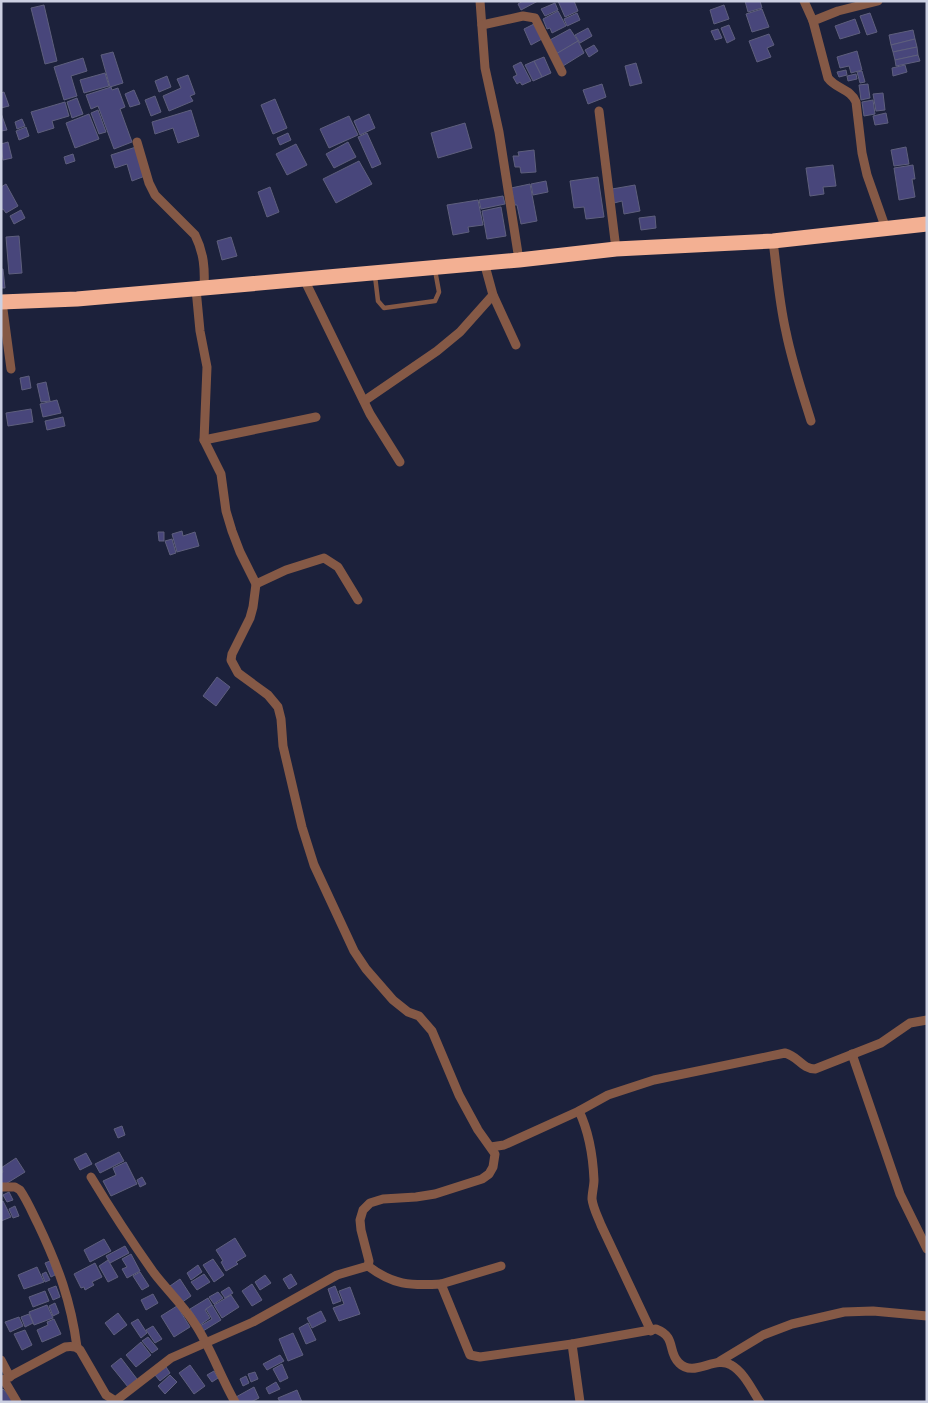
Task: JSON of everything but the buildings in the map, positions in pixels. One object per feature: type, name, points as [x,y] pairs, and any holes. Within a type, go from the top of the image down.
[{"type":"highway","points":[[2,302],[77,299],[200,289],[518,260],[616,249],[773,241],[927,224]]},
{"type":"street","points":[[480,1],[485,68],[499,132],[518,260]]},
{"type":"street","points":[[804,1],[813,21],[828,78],[834,85],[844,89],[854,98],[867,175],[886,229]]},
{"type":"street","points":[[813,21],[838,11],[878,1]]},
{"type":"street","points":[[482,24],[523,16],[535,18],[562,72]]},
{"type":"street","points":[[599,111],[616,249]]},
{"type":"street","points":[[137,142],[149,183],[155,194],[190,229],[204,255],[200,289],[200,331],[208,367],[204,440],[221,474],[226,511],[232,531],[256,584],[250,618],[232,654],[231,660],[238,673],[268,695],[278,707],[288,774],[314,865],[354,951],[366,969],[393,1000],[408,1012],[419,1016],[432,1031],[459,1095],[478,1130],[495,1154],[494,1167],[482,1179],[435,1194],[416,1197],[383,1198],[370,1203],[363,1210],[360,1220],[369,1261],[368,1266]]},
{"type":"street","points":[[773,241],[786,333],[812,421]]},
{"type":"street","points":[[484,262],[494,295],[516,345]]},
{"type":"street","points":[[304,279],[370,414],[400,462]]},
{"type":"street","points":[[364,401],[438,351],[460,332],[494,295]]},
{"type":"street","points":[[2,302],[11,369]]},
{"type":"street","points":[[204,440],[316,417]]},
{"type":"street","points":[[256,584],[296,566],[324,558],[338,566],[358,600]]},
{"type":"street","points":[[491,1147],[504,1145],[579,1111],[608,1095],[654,1080],[786,1053],[797,1058],[808,1069],[815,1069],[881,1042],[910,1023],[927,1020]]},
{"type":"street","points":[[852,1054],[900,1194],[927,1249]]},
{"type":"street","points":[[579,1111],[584,1121],[590,1150],[594,1176],[592,1193],[594,1207],[651,1330]]},
{"type":"street","points":[[92,1177],[115,1217],[155,1274],[194,1322],[206,1342],[226,1387],[235,1402]]},
{"type":"street","points":[[1,1187],[15,1187],[20,1190],[54,1256],[64,1282],[77,1347],[106,1395],[114,1400],[171,1358],[252,1322],[337,1275],[368,1266]]},
{"type":"street","points":[[368,1266],[381,1277],[398,1284],[409,1285],[441,1284],[501,1266]]},
{"type":"street","points":[[441,1284],[470,1355],[480,1356],[572,1344],[656,1329],[667,1335],[675,1357],[686,1368],[707,1366],[763,1335],[792,1324],[835,1314],[873,1311],[927,1316]]},
{"type":"street","points":[[572,1344],[580,1402]]},
{"type":"street","points":[[5,1379],[65,1347],[77,1347]]},
{"type":"street","points":[[1,1360],[5,1379],[17,1402]]},
{"type":"street","points":[[719,1361],[726,1362],[739,1371],[760,1402]]},
{"type":"lane","points":[[375,272],[378,301],[384,308],[435,301],[439,292],[435,267]]}]
